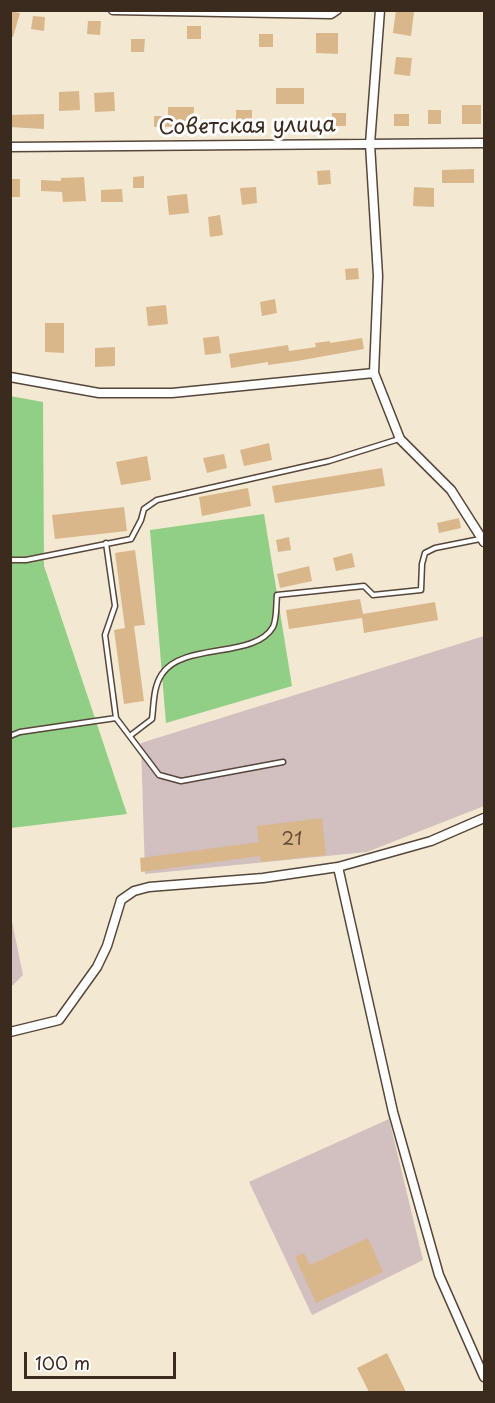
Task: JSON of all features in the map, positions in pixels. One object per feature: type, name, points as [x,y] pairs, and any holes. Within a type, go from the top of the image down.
[{"type":"street","points":[[113,10],[331,14],[337,10]]},
{"type":"street","points":[[380,10],[370,144],[378,276],[374,373],[400,439],[450,490],[483,540]]},
{"type":"street","name":"Советская улица","points":[[10,147],[484,143]]},
{"type":"street","points":[[10,377],[99,393],[172,393],[374,373]]},
{"type":"street","points":[[10,1032],[59,1020],[97,967],[107,946],[121,900],[134,891],[149,887],[263,878],[338,867],[431,841],[484,818]]},
{"type":"street","points":[[338,867],[393,1112],[436,1264],[484,1377]]},
{"type":"lane","points":[[10,560],[27,560],[131,539],[144,509],[157,500],[329,461],[400,439]]},
{"type":"lane","points":[[131,735],[152,719],[155,690],[162,673],[176,661],[253,644],[266,637],[274,625],[277,595],[364,586],[373,595],[421,590],[422,564],[425,553],[435,548],[483,540]]},
{"type":"lane","points":[[106,543],[115,606],[105,635],[116,718],[131,735],[150,764],[159,775],[181,781],[283,762]]},
{"type":"lane","points":[[10,736],[20,732],[116,718]]},
{"type":"shaded area","points":[[484,636],[484,806],[367,852],[145,874],[141,743]]},
{"type":"shaded area","points":[[11,917],[23,975],[10,987]]},
{"type":"shaded area","points":[[389,1119],[423,1260],[312,1315],[249,1182]]},
{"type":"green space","points":[[10,396],[43,402],[44,566],[127,814],[11,828]]},
{"type":"green space","points":[[264,514],[292,686],[166,723],[150,530]]},
{"type":"building","points":[[396,10],[414,12],[411,36],[393,33]]},
{"type":"building","points":[[10,11],[20,13],[13,37],[10,37]]},
{"type":"building","points":[[33,16],[45,17],[44,31],[31,29]]},
{"type":"building","points":[[88,21],[101,21],[100,35],[87,34]]},
{"type":"building","points":[[187,26],[201,26],[201,39],[187,39]]},
{"type":"building","points":[[316,33],[338,33],[338,54],[316,53]]},
{"type":"building","points":[[259,34],[273,34],[273,47],[259,47]]},
{"type":"building","points":[[131,39],[145,39],[144,52],[131,52]]},
{"type":"building","points":[[396,57],[412,58],[410,76],[394,74]]},
{"type":"building","points":[[276,88],[304,88],[304,104],[276,104]]},
{"type":"building","points":[[79,91],[80,110],[59,111],[59,92]]},
{"type":"building","points":[[114,92],[115,111],[95,112],[94,93]]},
{"type":"building","points":[[462,105],[481,105],[481,124],[462,124]]},
{"type":"building","points":[[168,107],[194,107],[193,126],[154,127],[154,116],[168,116]]},
{"type":"building","points":[[236,110],[252,110],[252,125],[236,125]]},
{"type":"building","points":[[428,110],[441,110],[441,124],[428,124]]},
{"type":"building","points":[[332,113],[346,113],[346,126],[332,126]]},
{"type":"building","points":[[44,114],[44,129],[10,127],[10,115]]},
{"type":"building","points":[[394,114],[409,114],[409,126],[394,126]]},
{"type":"building","points":[[474,169],[474,183],[442,183],[442,170]]},
{"type":"building","points":[[330,170],[331,184],[318,185],[317,171]]},
{"type":"building","points":[[144,176],[144,188],[133,188],[133,177]]},
{"type":"building","points":[[84,177],[86,201],[63,202],[62,192],[41,191],[41,180],[61,181],[61,178]]},
{"type":"building","points":[[10,179],[20,179],[20,197],[10,197]]},
{"type":"building","points":[[256,187],[257,203],[242,205],[240,188]]},
{"type":"building","points":[[414,187],[434,188],[434,207],[413,206]]},
{"type":"building","points":[[122,189],[123,202],[101,202],[101,190]]},
{"type":"building","points":[[187,194],[189,213],[169,215],[167,196]]},
{"type":"building","points":[[220,215],[223,235],[210,237],[208,217]]},
{"type":"building","points":[[358,268],[359,279],[346,280],[345,269]]},
{"type":"building","points":[[275,299],[277,313],[262,316],[260,302]]},
{"type":"building","points":[[166,305],[168,324],[148,326],[146,307]]},
{"type":"building","points":[[45,323],[64,323],[64,353],[45,352]]},
{"type":"building","points":[[219,336],[221,353],[205,355],[203,338]]},
{"type":"building","points":[[362,338],[364,349],[297,361],[268,365],[268,362],[231,368],[229,354],[288,345],[289,351],[316,347],[315,343]]},
{"type":"building","points":[[115,347],[115,366],[95,367],[95,348]]},
{"type":"building","points":[[269,443],[272,460],[244,466],[240,450]]},
{"type":"building","points":[[224,454],[227,468],[207,473],[203,458]]},
{"type":"building","points":[[147,456],[151,480],[121,485],[116,462]]},
{"type":"building","points":[[382,468],[385,486],[275,503],[272,486]]},
{"type":"building","points":[[248,488],[251,506],[202,516],[199,497]]},
{"type":"building","points":[[124,507],[127,531],[55,539],[52,515]]},
{"type":"building","points":[[459,518],[461,528],[439,533],[437,523]]},
{"type":"building","points":[[289,537],[291,550],[278,552],[276,540]]},
{"type":"building","points":[[135,550],[145,625],[134,626],[144,701],[124,704],[114,630],[125,628],[115,553]]},
{"type":"building","points":[[352,553],[355,567],[336,571],[333,558]]},
{"type":"building","points":[[309,566],[312,581],[280,588],[277,574]]},
{"type":"building","points":[[360,599],[363,614],[435,602],[438,620],[364,633],[362,618],[289,629],[286,610]]},
{"type":"building","points":[[322,818],[326,855],[261,862],[260,856],[141,872],[140,858],[259,842],[257,826]]},
{"type":"building","points":[[368,1238],[383,1272],[316,1303],[295,1257],[304,1253],[310,1265]]},
{"type":"building","points":[[387,1353],[406,1392],[369,1392],[357,1368]]}]
